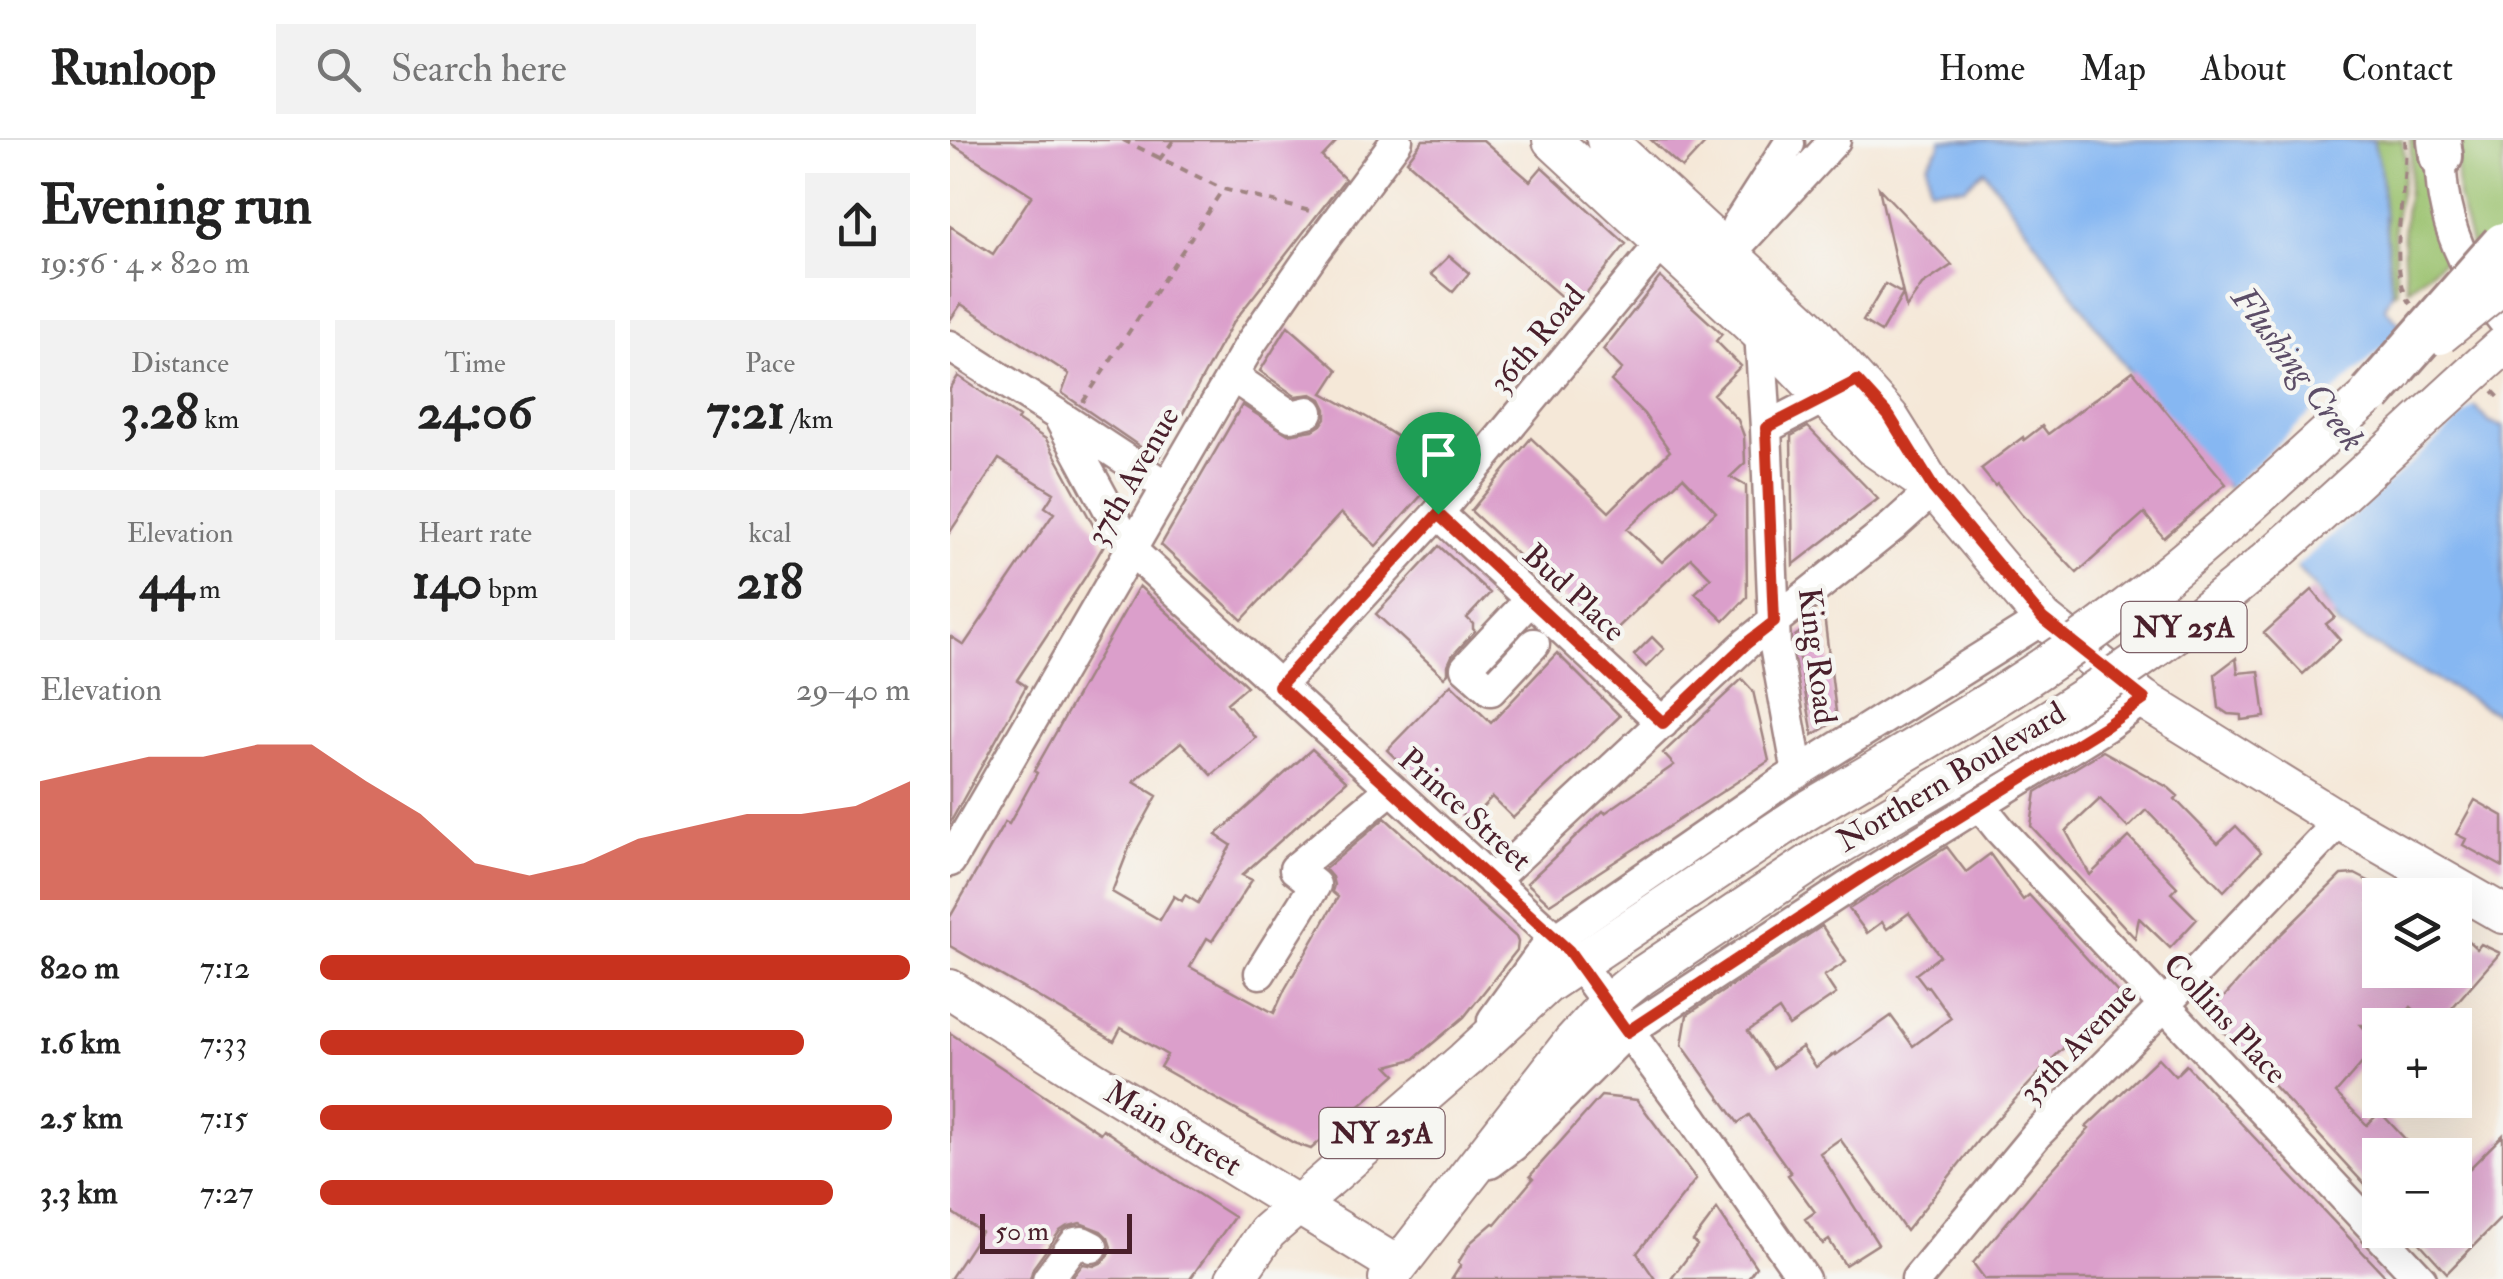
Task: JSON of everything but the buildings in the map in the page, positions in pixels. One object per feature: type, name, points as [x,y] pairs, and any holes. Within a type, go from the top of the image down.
[{"type":"highway","points":[[2371,394],[2503,244]]},
{"type":"main road","points":[[1606,140],[1677,231]]},
{"type":"main road","points":[[1562,143],[1677,231],[1712,263],[1809,328],[1841,389]]},
{"type":"main road","points":[[1712,263],[1760,332],[1841,389],[1889,416],[1934,489],[2043,619],[2144,699],[2340,821],[2503,914]]},
{"type":"main road","name":"Northern Boulevard","points":[[1235,1279],[1267,1232],[1546,985],[1567,950],[1800,816],[1996,696],[2120,612],[2503,284]]},
{"type":"main road","name":"Northern Boulevard","points":[[1393,1273],[1573,1041],[1617,1018],[1672,956],[1824,854],[2079,700],[2186,626],[2274,553],[2503,346]]},
{"type":"main road","name":"Main Street","points":[[950,989],[1300,1206],[1393,1273]]},
{"type":"street","name":"37th Avenue","points":[[950,861],[1251,342],[1397,140]]},
{"type":"street","points":[[1712,263],[1835,140]]},
{"type":"street","points":[[1712,263],[1789,144]]},
{"type":"street","points":[[2441,145],[2442,194],[2452,232],[2477,284],[2503,320]]},
{"type":"street","name":"36th Road","points":[[1279,686],[1438,514],[1650,257],[1677,231]]},
{"type":"street","name":"King Road","points":[[1760,332],[1775,646],[1798,773]]},
{"type":"street","name":"Prince Street","points":[[951,349],[1069,410],[1167,487]]},
{"type":"street","points":[[1232,376],[1291,416],[1308,412]]},
{"type":"street","points":[[1766,428],[1841,389]]},
{"type":"street","name":"Prince Street","points":[[1069,410],[1131,550],[1567,950],[1804,1279]]},
{"type":"street","points":[[1492,881],[1747,643],[1934,489]]},
{"type":"street","name":"Bud Place","points":[[1438,514],[1663,723]]},
{"type":"street","points":[[1530,600],[1466,668],[1490,690],[1534,644]]},
{"type":"street","name":"Northern Boulevard","points":[[1567,950],[1798,773],[2043,619]]},
{"type":"street","name":"Northern Boulevard","points":[[1617,1018],[1862,877],[2144,699]]},
{"type":"street","points":[[1260,972],[1314,884],[1294,869],[1391,789]]},
{"type":"street","name":"Collins Place","points":[[1979,804],[2421,1279]]},
{"type":"street","name":"35th Avenue","points":[[1917,1279],[2038,1134],[2340,821]]},
{"type":"street","points":[[1048,1279],[1075,1243],[1092,1246]]},
{"type":"path","points":[[1122,140],[1223,190],[1319,213]]},
{"type":"path","points":[[1160,160],[1174,140]]},
{"type":"path","points":[[1069,410],[1223,190]]},
{"type":"green space","points":[[2317,140],[2402,140],[2406,162],[2394,224],[2397,291],[2392,293],[2376,243]]},
{"type":"green space","points":[[2410,140],[2427,140],[2447,258],[2408,289],[2403,243]]},
{"type":"green space","points":[[2455,140],[2503,140],[2503,253],[2472,248],[2458,197]]},
{"type":"water","name":"Flushing Creek","points":[[1940,140],[2373,140],[2380,166],[2392,293],[2385,308],[2490,423],[2503,427],[2503,717],[2338,625],[2318,592],[2140,387],[1984,170],[1965,187],[1930,188],[1927,164]]},
{"type":"pier","points":[[2407,325],[2478,403],[2292,571],[2225,492]]},
{"type":"route","points":[[1857,381],[1889,416],[1934,489],[2043,619],[2144,699],[1862,877],[1627,1032],[1569,951],[1279,686],[1438,514],[1663,723],[1774,622],[1766,428],[1857,381]]}]
